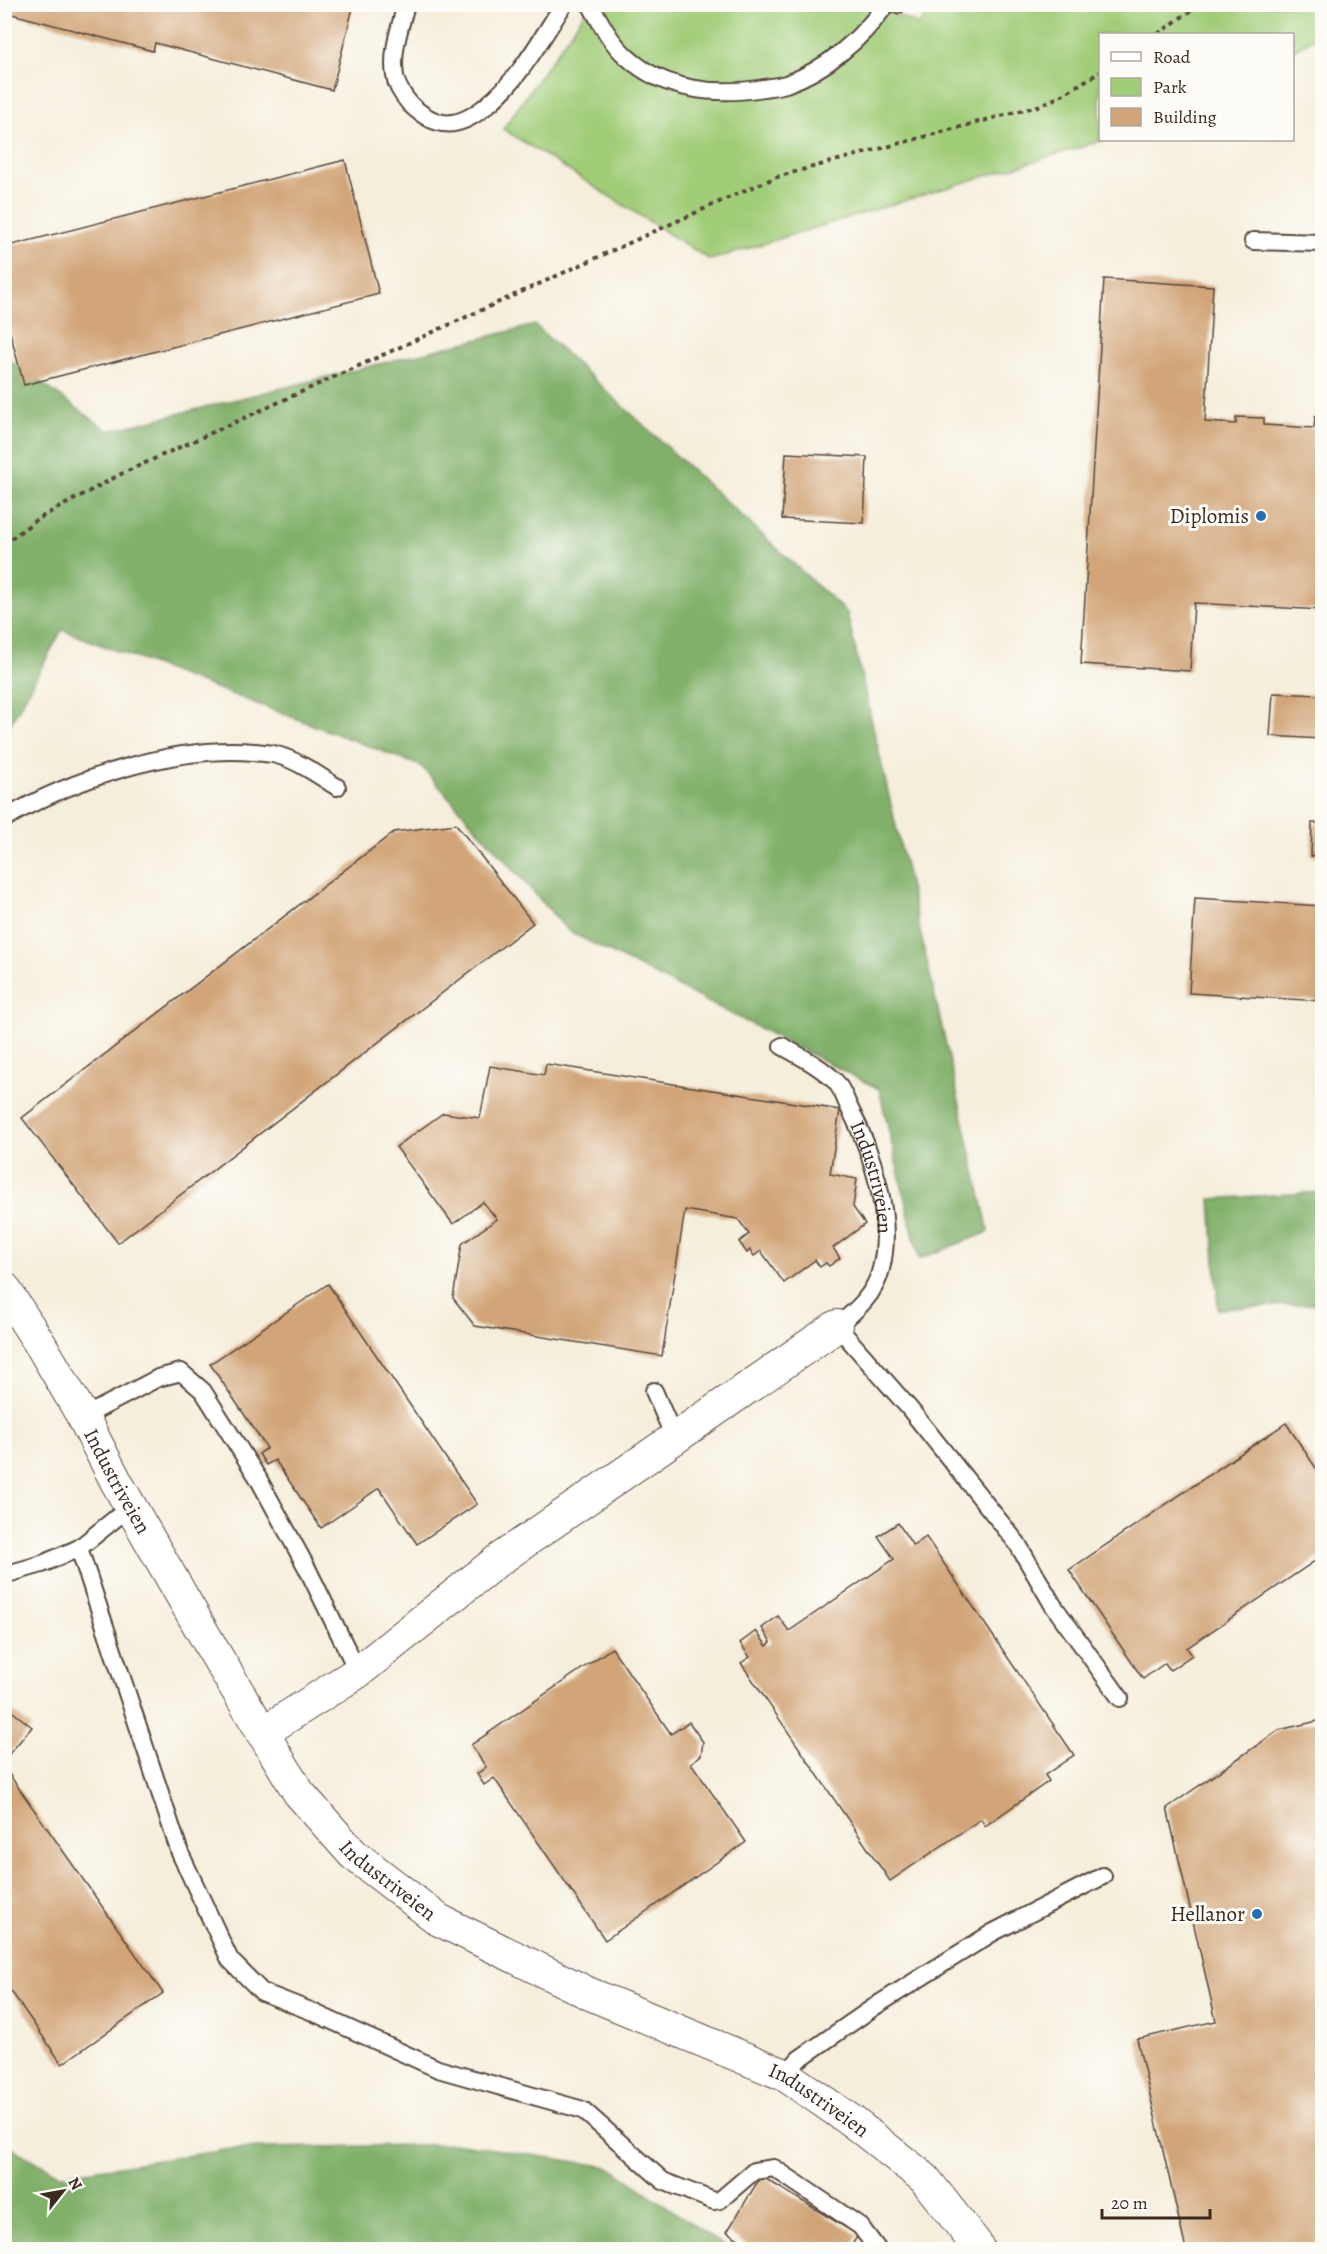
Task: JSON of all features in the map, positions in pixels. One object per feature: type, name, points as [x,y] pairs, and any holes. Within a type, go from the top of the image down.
[{"type":"street","name":"Industriveien","points":[[4,1288],[83,1417],[131,1506],[262,1733],[299,1793],[353,1854],[439,1920],[591,1994],[784,2074],[853,2122],[924,2178],[979,2250]]},
{"type":"street","points":[[262,1733],[358,1672],[497,1561],[837,1326]]},
{"type":"lane","points":[[406,4],[394,53],[395,78],[406,99],[425,118],[446,124],[463,121],[486,106],[516,75],[564,4]]},
{"type":"lane","points":[[590,4],[608,36],[627,57],[650,74],[702,91],[740,92],[786,84],[824,65],[850,45],[885,6]]},
{"type":"lane","points":[[1253,241],[1323,243]]},
{"type":"lane","points":[[4,819],[63,790],[112,773],[179,755],[235,751],[276,754],[302,765],[337,787]]},
{"type":"lane","name":"Industriveien","points":[[782,1046],[814,1064],[837,1082],[863,1135],[872,1161],[884,1216],[884,1251],[881,1271],[871,1293],[837,1326]]},
{"type":"lane","points":[[837,1326],[909,1408],[1017,1544],[1053,1605],[1120,1698]]},
{"type":"lane","points":[[83,1417],[158,1378],[182,1372],[203,1391],[258,1478],[308,1570],[358,1672]]},
{"type":"lane","points":[[654,1391],[674,1437]]},
{"type":"lane","points":[[4,1575],[42,1564],[78,1548],[131,1506]]},
{"type":"lane","points":[[78,1548],[180,1853],[230,1960],[262,1992],[308,2010],[438,2069],[583,2110],[663,2181],[714,2201],[720,2200],[754,2171],[774,2168],[860,2226],[879,2250]]},
{"type":"lane","points":[[784,2074],[799,2059],[878,2005],[973,1945],[1103,1876]]},
{"type":"path","points":[[1159,33],[1200,4]]},
{"type":"path","points":[[4,544],[36,520],[104,482],[739,193],[777,177],[1038,106],[1057,98],[1099,73]]},
{"type":"green space","points":[[590,5],[873,5],[919,25],[930,5],[1322,5],[1322,34],[1294,49],[1294,33],[1099,33],[1101,141],[710,260],[503,129]]},
{"type":"green space","points":[[535,325],[847,613],[989,1232],[919,1259],[879,1089],[568,931],[421,766],[62,630],[5,734],[5,357],[109,431]]},
{"type":"green space","points":[[1322,1192],[1322,1303],[1218,1309],[1211,1199]]},
{"type":"green space","points":[[4,2144],[60,2175],[231,2149],[461,2144],[609,2167],[729,2249],[5,2249]]},
{"type":"building","points":[[4,4],[354,4],[332,90],[155,43],[153,51],[4,12]]},
{"type":"building","points":[[880,5],[907,5],[902,13],[900,11],[898,14]]},
{"type":"building","points":[[345,160],[379,294],[24,385],[4,310],[4,247]]},
{"type":"building","points":[[1104,279],[1213,286],[1205,422],[1236,424],[1236,417],[1264,418],[1264,425],[1314,428],[1315,416],[1322,416],[1322,610],[1194,603],[1190,671],[1081,664]]},
{"type":"building","points":[[786,453],[867,457],[864,523],[782,519]]},
{"type":"building","points":[[1273,693],[1322,695],[1322,739],[1270,736]]},
{"type":"building","points":[[1312,823],[1322,823],[1322,857],[1311,856]]},
{"type":"building","points":[[456,824],[533,923],[118,1243],[22,1118],[394,832]]},
{"type":"building","points":[[1195,898],[1322,906],[1322,1001],[1189,993]]},
{"type":"building","points":[[546,1064],[840,1110],[830,1174],[857,1179],[853,1207],[865,1224],[833,1248],[840,1258],[829,1266],[826,1263],[820,1267],[815,1260],[784,1283],[761,1251],[754,1256],[750,1250],[747,1253],[739,1242],[749,1234],[738,1219],[685,1210],[662,1356],[475,1326],[453,1298],[462,1244],[497,1219],[483,1202],[453,1224],[396,1147],[443,1113],[480,1118],[490,1066],[544,1075]]},
{"type":"building","points":[[328,1284],[477,1504],[417,1544],[379,1488],[321,1528],[275,1460],[266,1465],[259,1454],[267,1448],[210,1364]]},
{"type":"building","points":[[1286,1423],[1322,1477],[1322,1556],[1187,1648],[1192,1655],[1170,1670],[1165,1663],[1143,1679],[1069,1570]]},
{"type":"building","points":[[898,1523],[913,1546],[926,1537],[1074,1755],[1045,1775],[1049,1781],[985,1826],[981,1819],[890,1881],[741,1663],[750,1657],[740,1643],[756,1631],[767,1646],[771,1642],[762,1628],[778,1616],[789,1631],[894,1559],[878,1536]]},
{"type":"building","points":[[612,1648],[671,1734],[689,1722],[703,1742],[701,1755],[691,1763],[746,1842],[605,1940],[494,1778],[484,1785],[477,1774],[486,1767],[471,1745]]},
{"type":"building","points":[[4,1705],[32,1727],[4,1760]]},
{"type":"building","name":"Hellanor","points":[[1322,1720],[1322,2250],[1186,2250],[1137,2039],[1216,2021],[1167,1808],[1279,1730]]},
{"type":"building","points":[[4,1767],[163,1993],[62,2064],[6,1984],[4,1985]]},
{"type":"building","points":[[761,2176],[858,2235],[849,2250],[756,2250],[727,2232]]},
{"type":"place","name":"Diplomis","points":[[1261,516]]},
{"type":"place","name":"Hellanor","points":[[1257,1914]]}]
